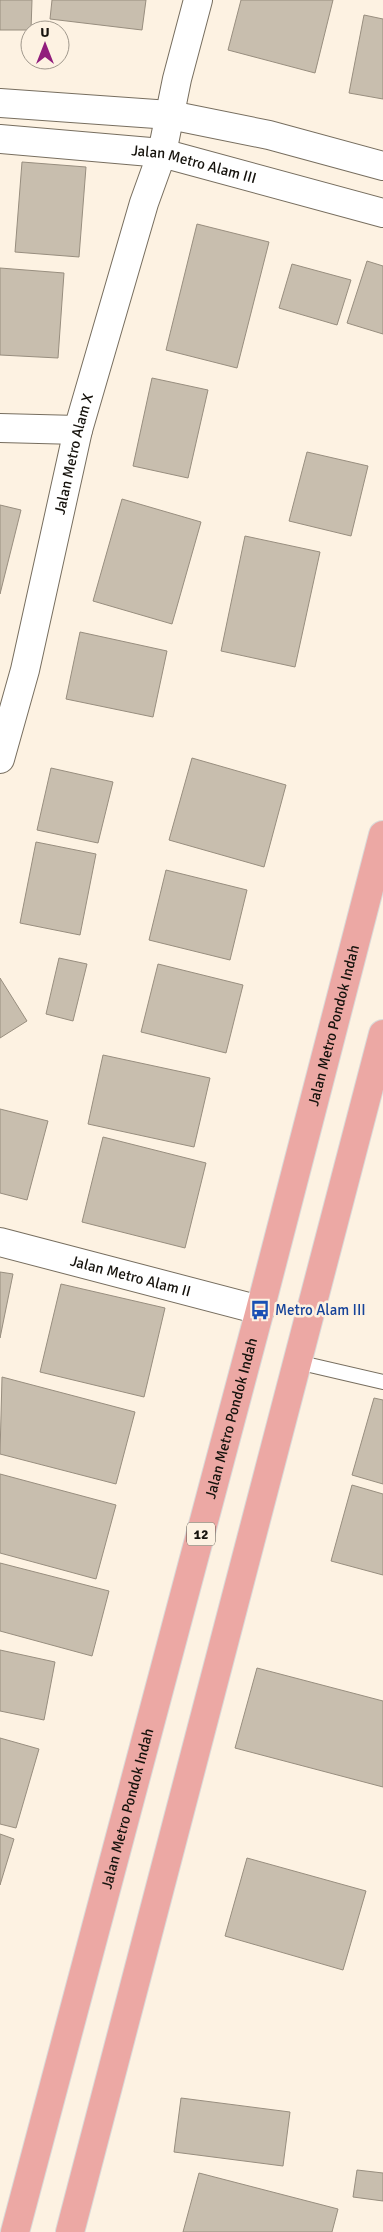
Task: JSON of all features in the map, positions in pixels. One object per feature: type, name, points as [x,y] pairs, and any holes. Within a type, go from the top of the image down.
[{"type":"highway","name":"Jalan Metro Pondok Indah","points":[[15,2232],[260,1310],[383,835]]},
{"type":"highway","points":[[70,2232],[383,1034]]},
{"type":"street","name":"Jalan Metro Alam X","points":[[0,759],[25,670],[78,430],[144,203],[162,153],[177,79],[198,0]]},
{"type":"street","points":[[0,103],[170,115],[269,135],[383,166]]},
{"type":"street","name":"Jalan Metro Alam III","points":[[0,139],[162,153],[383,213]]},
{"type":"street","points":[[0,428],[78,430]]},
{"type":"street","name":"Jalan Metro Alam II","points":[[0,1242],[260,1310]]},
{"type":"lane","points":[[297,1362],[383,1382]]},
{"type":"building","points":[[0,0],[32,0],[31,20],[20,20],[20,30],[0,30]]},
{"type":"building","points":[[52,0],[146,0],[142,30],[50,19]]},
{"type":"building","points":[[241,0],[333,0],[315,73],[228,50]]},
{"type":"building","points":[[364,15],[383,19],[383,99],[349,93]]},
{"type":"building","points":[[22,162],[86,167],[79,257],[15,252]]},
{"type":"building","points":[[197,224],[269,242],[237,368],[166,350]]},
{"type":"building","points":[[367,261],[383,266],[383,334],[347,323]]},
{"type":"building","points":[[292,264],[351,280],[337,325],[279,308]]},
{"type":"building","points":[[0,268],[64,273],[58,358],[0,355]]},
{"type":"building","points":[[152,378],[208,390],[188,478],[133,466]]},
{"type":"building","points":[[307,452],[368,466],[351,536],[289,521]]},
{"type":"building","points":[[122,499],[201,522],[172,624],[93,601]]},
{"type":"building","points":[[0,505],[21,510],[0,594]]},
{"type":"building","points":[[245,536],[320,552],[295,667],[221,651]]},
{"type":"building","points":[[80,632],[167,651],[153,717],[66,699]]},
{"type":"building","points":[[192,758],[286,785],[264,867],[169,840]]},
{"type":"building","points":[[51,768],[113,782],[98,843],[37,830]]},
{"type":"building","points":[[36,842],[96,854],[80,935],[20,923]]},
{"type":"building","points":[[166,870],[247,890],[230,960],[149,940]]},
{"type":"building","points":[[59,958],[87,964],[73,1021],[46,1014]]},
{"type":"building","points":[[158,964],[243,985],[226,1053],[141,1032]]},
{"type":"building","points":[[0,978],[27,1021],[0,1038]]},
{"type":"building","points":[[103,1055],[210,1078],[194,1147],[88,1124]]},
{"type":"building","points":[[0,1109],[48,1121],[27,1200],[0,1193]]},
{"type":"building","points":[[103,1137],[206,1163],[185,1248],[82,1222]]},
{"type":"building","points":[[0,1272],[13,1274],[0,1338]]},
{"type":"building","points":[[61,1284],[165,1308],[144,1397],[40,1372]]},
{"type":"building","points":[[2,1377],[135,1412],[116,1484],[0,1454]]},
{"type":"building","points":[[374,1398],[383,1400],[383,1484],[352,1475]]},
{"type":"building","points":[[0,1474],[116,1505],[96,1579],[0,1553]]},
{"type":"building","points":[[352,1485],[383,1494],[383,1575],[331,1561]]},
{"type":"building","points":[[0,1563],[109,1591],[92,1656],[0,1631]]},
{"type":"building","points":[[0,1650],[55,1662],[44,1720],[0,1711]]},
{"type":"building","points":[[257,1668],[383,1701],[383,1787],[235,1748]]},
{"type":"building","points":[[0,1738],[39,1749],[16,1828],[0,1824]]},
{"type":"building","points":[[0,1834],[14,1839],[0,1885]]},
{"type":"building","points":[[247,1858],[366,1891],[343,1970],[225,1936]]},
{"type":"building","points":[[181,2098],[290,2112],[283,2166],[174,2152]]},
{"type":"building","points":[[357,2170],[383,2173],[383,2201],[353,2197]]},
{"type":"building","points":[[199,2173],[338,2209],[332,2232],[183,2232]]},
{"type":"place","name":"Metro Alam III","points":[[260,1310]]}]
